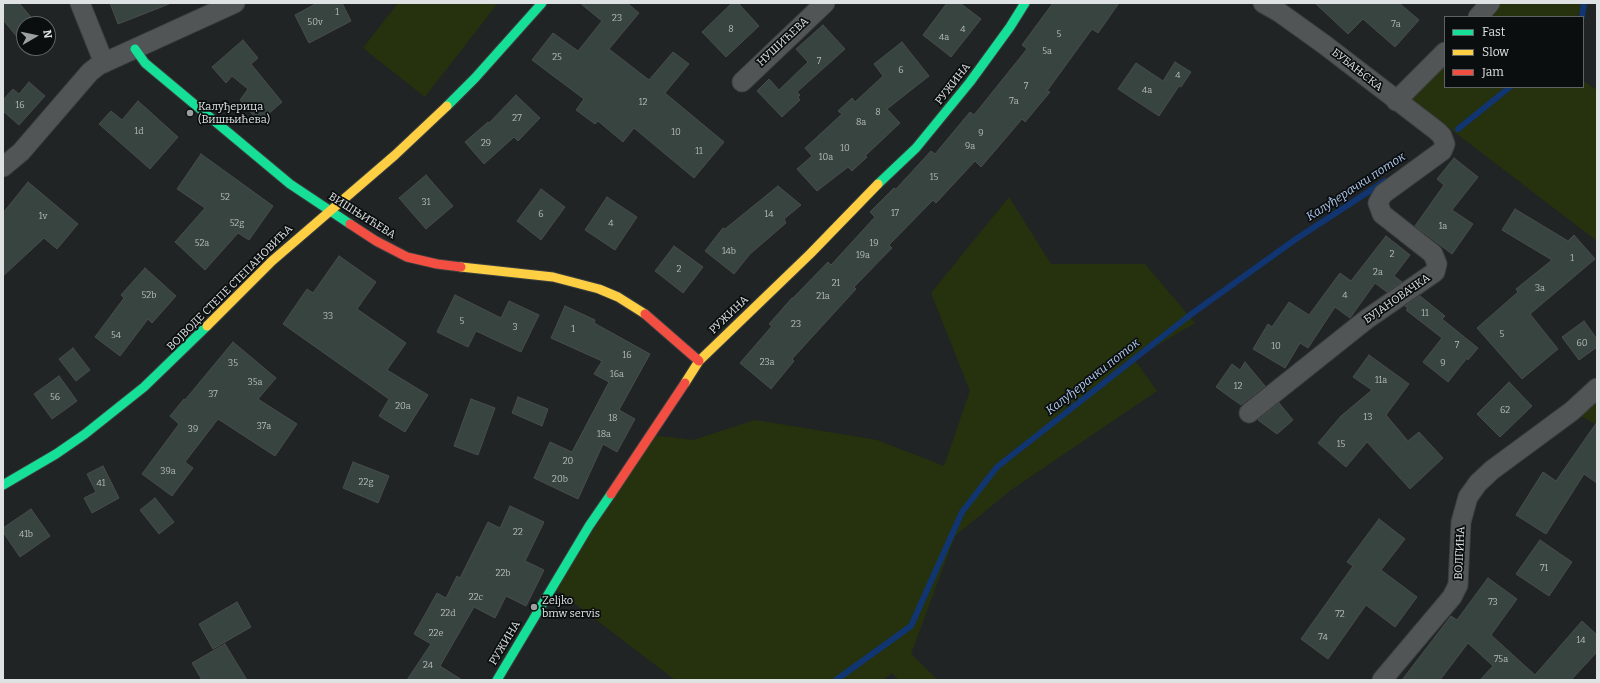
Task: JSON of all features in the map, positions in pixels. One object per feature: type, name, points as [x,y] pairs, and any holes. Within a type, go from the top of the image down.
[{"type":"street","points":[[80,3],[104,63]]},
{"type":"street","points":[[3,167],[21,152],[90,72],[104,63],[235,3]]},
{"type":"street","name":"ВОЈВОДЕ СТЕПЕ СТЕПАНОВИЋА","points":[[3,485],[56,454],[85,434],[144,387],[186,348],[272,261],[443,110],[475,78],[542,3]]},
{"type":"street","name":"НУШИЋЕВА","points":[[742,82],[825,3]]},
{"type":"street","name":"РУЖИНА","points":[[497,680],[589,526],[623,478],[699,361],[810,254],[861,200],[916,148],[970,82],[1010,27],[1025,3]]},
{"type":"street","name":"БУБАЊСКА","points":[[1263,3],[1279,12],[1325,45],[1442,136],[1445,144]]},
{"type":"street","points":[[1479,16],[1490,3]]},
{"type":"street","name":"ВИШЊИЋЕВА","points":[[135,49],[145,63],[290,184],[376,241],[407,257],[437,264],[554,277],[599,289],[618,297],[640,310],[699,361]]},
{"type":"street","points":[[1396,101],[1444,53]]},
{"type":"street","name":"БУЈАНОВАЧКА","points":[[1249,413],[1373,315],[1435,272],[1437,264],[1433,254],[1382,214],[1378,203],[1383,194],[1442,151],[1445,144]]},
{"type":"street","name":"ВОЛГИНА","points":[[1382,680],[1452,597],[1458,585],[1461,522],[1468,497],[1478,483],[1492,470],[1572,411],[1597,388]]},
{"type":"green space","points":[[398,3],[498,3],[425,97],[363,48]]},
{"type":"green space","points":[[1498,3],[1584,3],[1578,16],[1487,16]]},
{"type":"green space","points":[[1444,58],[1444,88],[1584,88],[1584,82],[1597,90],[1597,241],[1406,95]]},
{"type":"green space","points":[[1009,197],[1051,264],[1145,264],[1195,323],[1134,359],[1157,391],[1011,490],[955,536],[911,654],[938,680],[899,680],[892,673],[883,680],[675,680],[553,587],[651,435],[693,440],[755,420],[877,440],[944,466],[970,391],[931,293]]},
{"type":"green space","points":[[1597,390],[1597,425],[1572,411]]},
{"type":"building","points":[[3,3],[19,3],[30,16],[16,16],[16,35],[3,20]]},
{"type":"building","points":[[110,3],[169,3],[169,4],[118,24]]},
{"type":"building","points":[[317,3],[342,3],[351,21],[309,43],[295,15]]},
{"type":"building","points":[[580,3],[627,3],[639,13],[609,49],[649,80],[673,52],[689,64],[665,93],[724,142],[694,178],[634,128],[623,142],[598,121],[595,124],[576,110],[584,99],[532,60],[553,33],[578,51],[602,21]]},
{"type":"building","points":[[732,3],[738,3],[759,26],[726,57],[702,32]]},
{"type":"building","points":[[947,3],[960,3],[981,19],[951,57],[923,35]]},
{"type":"building","points":[[1053,3],[1119,3],[1098,33],[1092,29],[1047,91],[1050,92],[1025,122],[1022,119],[981,167],[975,161],[936,203],[933,200],[889,245],[892,248],[854,287],[856,289],[792,359],[794,361],[771,389],[740,363],[772,326],[769,324],[792,298],[828,262],[831,265],[875,217],[870,212],[894,188],[896,189],[931,151],[935,154],[970,112],[974,115],[1027,49],[1022,45]]},
{"type":"building","points":[[1315,3],[1399,3],[1419,20],[1395,47],[1363,19],[1348,34]]},
{"type":"building","points":[[823,25],[845,49],[797,92],[800,95],[798,97],[800,100],[782,117],[757,91],[769,79],[779,90],[808,62],[796,49]]},
{"type":"building","points":[[243,40],[258,58],[251,64],[282,102],[259,122],[240,100],[248,89],[232,76],[226,83],[212,67]]},
{"type":"building","points":[[902,42],[929,76],[887,109],[900,123],[865,156],[867,157],[852,171],[848,167],[817,191],[797,169],[812,156],[805,148],[842,114],[838,111],[852,98],[855,102],[883,76],[874,64]]},
{"type":"building","points":[[1175,62],[1191,72],[1181,87],[1179,86],[1159,116],[1118,89],[1136,63],[1163,81]]},
{"type":"building","points":[[29,82],[45,96],[19,125],[3,111],[3,100],[13,89],[19,94]]},
{"type":"building","points":[[516,95],[540,118],[518,141],[514,137],[484,164],[465,142],[488,122],[489,123]]},
{"type":"building","points":[[138,101],[178,137],[150,169],[99,124],[111,111],[122,120]]},
{"type":"building","points":[[201,154],[273,206],[249,240],[238,233],[205,270],[175,242],[205,208],[177,189]]},
{"type":"building","points":[[1454,158],[1478,177],[1452,210],[1473,224],[1452,254],[1415,226],[1444,185],[1437,179]]},
{"type":"building","points":[[426,175],[453,206],[426,229],[399,198]]},
{"type":"building","points":[[28,182],[78,224],[57,249],[44,238],[3,276],[3,213]]},
{"type":"building","points":[[778,186],[801,205],[784,219],[786,223],[750,254],[734,274],[705,251],[723,228],[725,229]]},
{"type":"building","points":[[541,189],[565,207],[541,240],[517,221]]},
{"type":"building","points":[[607,197],[637,217],[615,250],[585,230]]},
{"type":"building","points":[[1515,209],[1568,241],[1574,235],[1595,259],[1530,314],[1558,349],[1522,379],[1477,328],[1518,292],[1516,289],[1552,260],[1502,230]]},
{"type":"building","points":[[1386,236],[1410,255],[1394,276],[1402,282],[1387,292],[1375,283],[1350,318],[1335,307],[1308,348],[1300,343],[1285,368],[1253,349],[1268,324],[1272,327],[1289,302],[1309,315],[1340,273],[1351,281]]},
{"type":"building","points":[[674,246],[703,267],[683,293],[655,271]]},
{"type":"building","points":[[339,256],[376,282],[357,309],[406,343],[387,370],[428,395],[405,432],[379,416],[389,399],[283,324],[307,289],[313,293]]},
{"type":"building","points":[[145,268],[176,296],[152,323],[148,319],[120,356],[95,337],[124,298],[121,295]]},
{"type":"building","points":[[455,295],[501,318],[509,301],[539,315],[521,352],[476,331],[468,347],[437,332]]},
{"type":"building","points":[[1420,296],[1445,316],[1442,319],[1478,348],[1468,360],[1467,358],[1448,382],[1423,362],[1442,338],[1406,310],[1408,308],[1405,306]]},
{"type":"building","points":[[565,306],[595,320],[594,323],[650,354],[619,410],[635,419],[617,452],[603,444],[578,499],[534,478],[550,442],[572,452],[609,382],[594,374],[602,361],[551,338]]},
{"type":"building","points":[[1584,321],[1597,339],[1597,347],[1579,360],[1562,337]]},
{"type":"building","points":[[233,342],[276,378],[258,399],[297,424],[275,456],[218,419],[185,462],[193,468],[172,496],[142,474],[179,424],[170,416]]},
{"type":"building","points":[[73,348],[90,370],[76,381],[59,359]]},
{"type":"building","points":[[1369,355],[1409,384],[1386,415],[1408,441],[1419,432],[1443,458],[1410,489],[1367,442],[1346,467],[1318,443],[1341,416],[1372,390],[1353,377]]},
{"type":"building","points":[[1245,362],[1265,386],[1241,405],[1216,387],[1232,364],[1240,370]]},
{"type":"building","points":[[59,376],[77,401],[52,419],[34,394]]},
{"type":"building","points":[[1509,382],[1532,406],[1500,437],[1477,414]]},
{"type":"building","points":[[518,397],[548,409],[542,426],[512,413]]},
{"type":"building","points":[[471,399],[495,408],[478,455],[454,446]]},
{"type":"building","points":[[1279,403],[1293,420],[1277,434],[1258,420]]},
{"type":"building","points":[[1597,422],[1597,483],[1584,474],[1546,534],[1516,515],[1543,472],[1556,481]]},
{"type":"building","points":[[353,462],[389,476],[378,503],[343,488]]},
{"type":"building","points":[[103,466],[119,498],[92,513],[84,498],[96,492],[87,474]]},
{"type":"building","points":[[155,498],[174,522],[159,534],[140,510]]},
{"type":"building","points":[[510,506],[544,522],[525,561],[544,570],[526,606],[506,596],[495,618],[474,607],[440,666],[462,680],[407,680],[431,644],[414,634],[437,593],[446,598],[457,576],[460,578],[488,522],[500,528]]},
{"type":"building","points":[[31,509],[50,536],[20,557],[3,532],[3,528]]},
{"type":"building","points":[[1379,519],[1405,539],[1381,570],[1417,597],[1395,627],[1366,605],[1328,659],[1301,639],[1353,566],[1347,562]]},
{"type":"building","points":[[1540,540],[1572,562],[1549,596],[1516,574]]},
{"type":"building","points":[[1488,578],[1517,599],[1491,635],[1535,675],[1582,621],[1597,635],[1597,652],[1571,680],[1480,680],[1493,666],[1468,643],[1440,680],[1402,680],[1451,616],[1457,620]]},
{"type":"building","points":[[237,602],[251,627],[213,649],[199,624]]},
{"type":"building","points":[[225,644],[247,680],[202,680],[192,663]]},
{"type":"waterway","name":"Калуђерачки поток","points":[[1582,16],[1584,3]]},
{"type":"waterway","name":"Калуђерачки поток","points":[[1458,129],[1509,88]]},
{"type":"waterway","name":"Калуђерачки поток","points":[[836,680],[911,626],[962,512],[997,467],[1190,315],[1296,239],[1385,181]]},
{"type":"traffic: fast","points":[[447,106],[475,78],[542,3]]},
{"type":"traffic: fast","points":[[878,184],[916,148],[970,82],[1010,27],[1025,3]]},
{"type":"traffic: fast","points":[[135,49],[145,63],[290,184],[350,224]]},
{"type":"traffic: fast","points":[[3,485],[56,454],[85,434],[144,387],[207,326]]},
{"type":"traffic: fast","points":[[497,680],[589,526],[611,494]]},
{"type":"traffic: slow","points":[[207,326],[272,261],[395,155],[447,106]]},
{"type":"traffic: slow","points":[[685,383],[699,361],[810,254],[878,184]]},
{"type":"traffic: slow","points":[[461,267],[553,277],[599,289],[618,297],[645,314]]},
{"type":"traffic: jam","points":[[350,224],[376,241],[407,257],[437,264],[461,267]]},
{"type":"traffic: jam","points":[[645,314],[699,361]]},
{"type":"traffic: jam","points":[[611,494],[685,383]]},
{"type":"place","name":"Калуђерица (Вишњићева)","points":[[190,113]]},
{"type":"place","name":"Zeljko bmw servis","points":[[534,607]]}]
